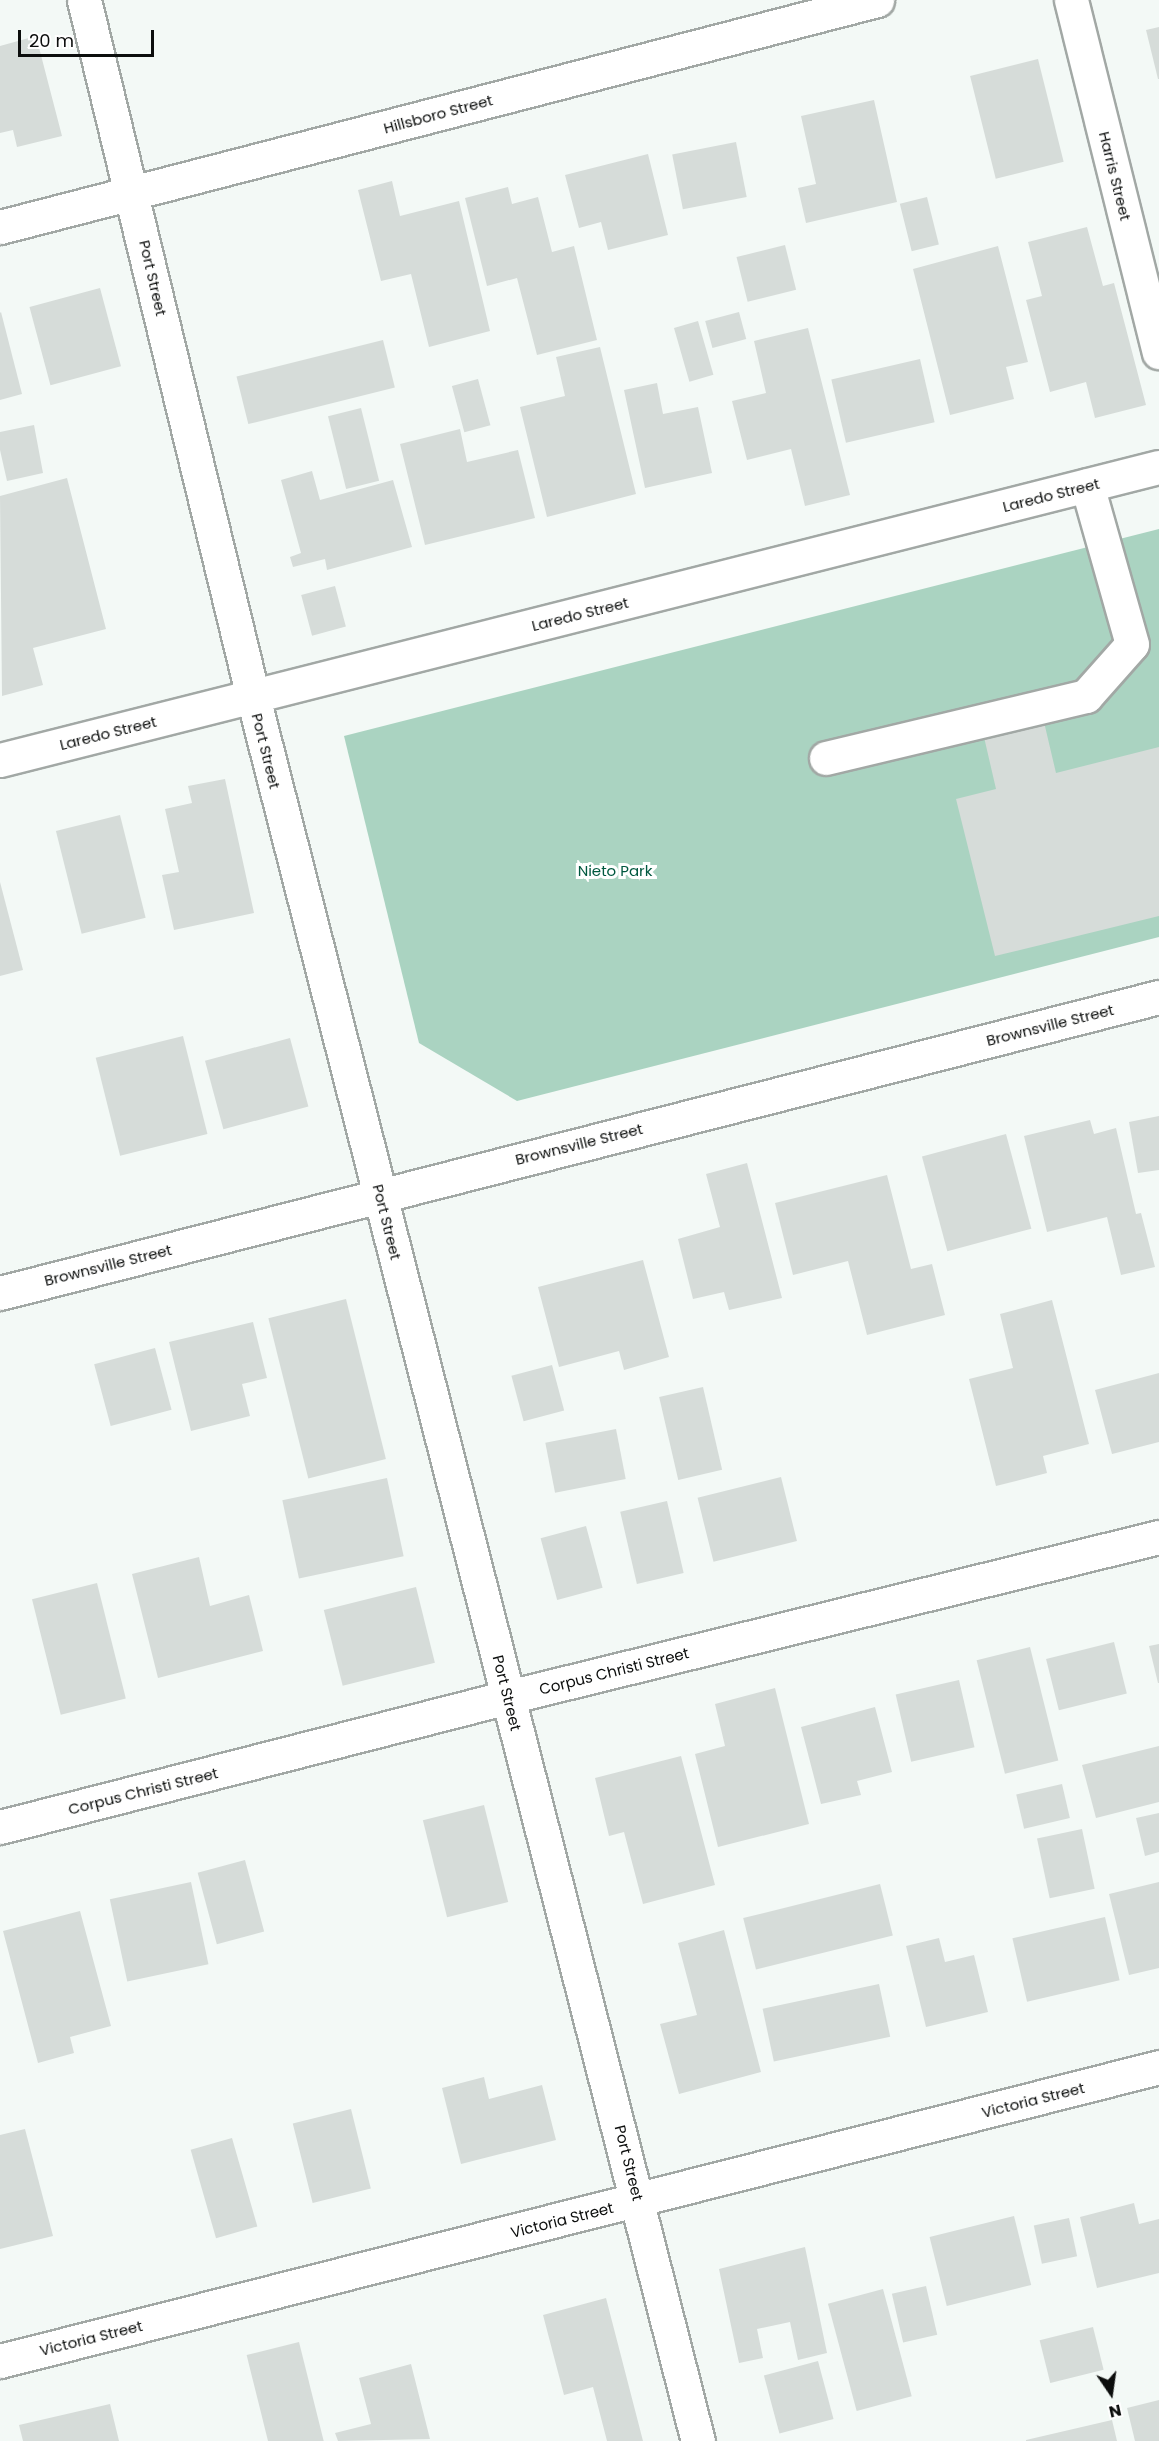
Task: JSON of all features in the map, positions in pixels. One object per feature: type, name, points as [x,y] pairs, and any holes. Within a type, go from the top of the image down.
[{"type":"street","name":"Port Street","points":[[84,0],[253,696],[698,2441]]},
{"type":"street","name":"Hillsboro Street","points":[[0,227],[877,0]]},
{"type":"street","name":"Harris Street","points":[[1071,0],[1159,352]]},
{"type":"street","name":"Laredo Street","points":[[0,760],[1159,467]]},
{"type":"street","points":[[826,758],[1086,696],[1132,644],[1087,485]]},
{"type":"street","name":"Brownsville Street","points":[[0,1293],[1159,998]]},
{"type":"street","name":"Corpus Christi Street","points":[[0,1827],[508,1697],[1159,1537]]},
{"type":"street","name":"Victoria Street","points":[[0,2361],[1159,2067]]},
{"type":"green space","name":"Nieto Park","points":[[1159,529],[1159,937],[517,1101],[419,1043],[344,736]]},
{"type":"building","points":[[1159,27],[1159,79],[1158,79],[1146,30]]},
{"type":"building","points":[[36,36],[62,136],[17,147],[13,130],[0,133],[0,46]]},
{"type":"building","points":[[1038,59],[1064,162],[996,179],[970,76]]},
{"type":"building","points":[[874,100],[897,202],[806,223],[798,188],[816,184],[801,116]]},
{"type":"building","points":[[736,142],[747,197],[683,209],[672,154]]},
{"type":"building","points":[[648,154],[668,235],[608,250],[601,222],[579,228],[565,175]]},
{"type":"building","points":[[392,181],[400,216],[459,201],[490,331],[429,347],[411,274],[381,281],[358,190]]},
{"type":"building","points":[[508,187],[512,204],[538,197],[552,252],[574,246],[597,340],[537,355],[517,278],[487,286],[465,198]]},
{"type":"building","points":[[927,197],[939,245],[912,251],[900,204]]},
{"type":"building","points":[[1087,227],[1103,286],[1114,283],[1146,405],[1095,418],[1086,382],[1050,392],[1026,300],[1042,296],[1028,242]]},
{"type":"building","points":[[785,245],[796,290],[748,302],[736,257]]},
{"type":"building","points":[[998,246],[1028,362],[1006,367],[1014,399],[950,415],[913,269]]},
{"type":"building","points":[[100,288],[121,366],[50,385],[29,307]]},
{"type":"building","points":[[739,312],[746,339],[712,348],[705,321]]},
{"type":"building","points":[[0,313],[22,394],[0,400]]},
{"type":"building","points":[[698,321],[713,375],[689,382],[674,328]]},
{"type":"building","points":[[808,328],[850,495],[805,506],[791,449],[747,460],[732,401],[766,393],[754,341]]},
{"type":"building","points":[[383,340],[395,388],[248,424],[236,377]]},
{"type":"building","points":[[600,347],[636,494],[547,517],[520,407],[565,396],[556,357]]},
{"type":"building","points":[[920,359],[935,422],[846,443],[831,379]]},
{"type":"building","points":[[478,379],[490,425],[464,432],[452,386]]},
{"type":"building","points":[[657,383],[663,414],[698,407],[712,473],[645,488],[624,390]]},
{"type":"building","points":[[361,408],[379,481],[346,489],[328,416]]},
{"type":"building","points":[[34,425],[43,473],[7,481],[0,450],[0,432]]},
{"type":"building","points":[[460,429],[467,462],[518,450],[535,518],[425,545],[400,444]]},
{"type":"building","points":[[312,471],[320,500],[393,480],[412,547],[327,570],[325,559],[293,567],[290,557],[301,553],[281,480]]},
{"type":"building","points":[[67,478],[106,629],[33,648],[43,685],[2,696],[0,496]]},
{"type":"building","points":[[335,586],[346,627],[312,636],[301,595]]},
{"type":"building","points":[[1044,722],[1056,773],[1159,747],[1159,916],[995,956],[956,799],[996,789],[984,737]]},
{"type":"building","points":[[225,779],[254,913],[174,930],[162,875],[179,872],[165,809],[192,803],[188,786]]},
{"type":"building","points":[[120,815],[146,918],[82,934],[56,831]]},
{"type":"building","points":[[0,882],[23,970],[0,976]]},
{"type":"building","points":[[183,1036],[207,1134],[120,1156],[96,1058]]},
{"type":"building","points":[[290,1038],[308,1107],[223,1129],[205,1061]]},
{"type":"building","points":[[1159,1116],[1159,1170],[1138,1173],[1129,1122]]},
{"type":"building","points":[[1090,1120],[1094,1134],[1116,1128],[1136,1214],[1141,1213],[1155,1267],[1121,1275],[1107,1217],[1047,1232],[1024,1136]]},
{"type":"building","points":[[1006,1134],[1031,1229],[947,1251],[922,1157]]},
{"type":"building","points":[[747,1163],[782,1298],[729,1310],[724,1292],[693,1299],[678,1239],[720,1227],[706,1174]]},
{"type":"building","points":[[887,1175],[911,1269],[932,1264],[945,1315],[867,1335],[848,1261],[793,1275],[775,1203]]},
{"type":"building","points":[[643,1260],[669,1357],[624,1370],[619,1351],[559,1367],[538,1287]]},
{"type":"building","points":[[346,1299],[386,1459],[308,1478],[268,1318]]},
{"type":"building","points":[[1052,1300],[1089,1444],[1043,1456],[1047,1473],[996,1486],[969,1379],[1013,1368],[1000,1314]]},
{"type":"building","points":[[253,1322],[267,1378],[242,1384],[250,1416],[191,1431],[169,1342]]},
{"type":"building","points":[[155,1348],[172,1410],[111,1426],[94,1364]]},
{"type":"building","points":[[552,1365],[564,1410],[524,1421],[511,1376]]},
{"type":"building","points":[[1159,1373],[1159,1442],[1112,1454],[1095,1390]]},
{"type":"building","points":[[703,1387],[722,1470],[678,1480],[659,1397]]},
{"type":"building","points":[[616,1429],[626,1479],[555,1493],[545,1443]]},
{"type":"building","points":[[781,1477],[797,1541],[714,1562],[698,1498]]},
{"type":"building","points":[[387,1478],[404,1556],[299,1578],[282,1500]]},
{"type":"building","points":[[667,1501],[684,1573],[637,1584],[620,1512]]},
{"type":"building","points":[[586,1526],[603,1588],[557,1600],[541,1538]]},
{"type":"building","points":[[199,1557],[210,1606],[249,1595],[263,1651],[158,1678],[132,1574]]},
{"type":"building","points":[[97,1583],[126,1698],[61,1715],[32,1599]]},
{"type":"building","points":[[416,1587],[435,1663],[343,1686],[324,1610]]},
{"type":"building","points":[[1114,1642],[1127,1693],[1059,1710],[1046,1659]]},
{"type":"building","points":[[1159,1644],[1159,1683],[1158,1683],[1149,1646]]},
{"type":"building","points":[[1030,1647],[1058,1761],[1005,1774],[977,1660]]},
{"type":"building","points":[[959,1680],[975,1747],[911,1762],[896,1695]]},
{"type":"building","points":[[775,1688],[809,1824],[718,1847],[695,1754],[725,1746],[715,1704]]},
{"type":"building","points":[[875,1707],[892,1772],[857,1781],[861,1795],[821,1804],[801,1727]]},
{"type":"building","points":[[1159,1746],[1159,1802],[1096,1818],[1082,1765]]},
{"type":"building","points":[[681,1756],[715,1885],[643,1904],[624,1832],[609,1836],[595,1778]]},
{"type":"building","points":[[1062,1784],[1070,1818],[1024,1829],[1016,1795]]},
{"type":"building","points":[[484,1805],[508,1902],[447,1917],[423,1820]]},
{"type":"building","points":[[1159,1813],[1159,1852],[1145,1856],[1136,1818]]},
{"type":"building","points":[[1082,1829],[1095,1889],[1050,1898],[1037,1839]]},
{"type":"building","points":[[245,1860],[264,1931],[217,1944],[198,1873]]},
{"type":"building","points":[[191,1882],[208,1964],[127,1981],[110,1899]]},
{"type":"building","points":[[1159,1882],[1159,1968],[1129,1975],[1109,1894]]},
{"type":"building","points":[[880,1884],[893,1935],[756,1970],[743,1918]]},
{"type":"building","points":[[80,1911],[111,2026],[70,2037],[74,2053],[38,2063],[3,1931]]},
{"type":"building","points":[[1105,1917],[1120,1980],[1027,2002],[1012,1938]]},
{"type":"building","points":[[724,1930],[761,2072],[679,2094],[660,2024],[697,2015],[678,1943]]},
{"type":"building","points":[[939,1938],[945,1962],[974,1955],[988,2012],[926,2027],[906,1946]]},
{"type":"building","points":[[879,1984],[890,2037],[774,2062],[763,2009]]},
{"type":"building","points":[[484,2077],[489,2099],[542,2085],[556,2140],[461,2164],[442,2088]]},
{"type":"building","points":[[351,2109],[371,2189],[313,2203],[293,2124]]},
{"type":"building","points":[[25,2129],[53,2236],[0,2249],[0,2135]]},
{"type":"building","points":[[232,2138],[257,2226],[216,2238],[191,2150]]},
{"type":"building","points":[[1134,2203],[1139,2224],[1159,2219],[1159,2273],[1097,2288],[1080,2217]]},
{"type":"building","points":[[1014,2216],[1031,2285],[947,2306],[930,2237]]},
{"type":"building","points":[[1069,2218],[1077,2256],[1042,2264],[1034,2225]]},
{"type":"building","points":[[805,2247],[827,2353],[798,2360],[790,2322],[757,2329],[763,2358],[739,2363],[719,2269]]},
{"type":"building","points":[[926,2286],[937,2335],[903,2343],[892,2294]]},
{"type":"building","points":[[883,2289],[912,2396],[857,2411],[828,2304]]},
{"type":"building","points":[[606,2298],[643,2441],[607,2441],[593,2387],[564,2395],[543,2315]]},
{"type":"building","points":[[1093,2327],[1104,2370],[1050,2383],[1040,2340]]},
{"type":"building","points":[[299,2342],[324,2441],[268,2441],[247,2355]]},
{"type":"building","points":[[818,2361],[834,2419],[779,2433],[764,2375]]},
{"type":"building","points":[[411,2364],[430,2439],[338,2441],[335,2433],[371,2424],[359,2378]]},
{"type":"building","points":[[1159,2400],[1159,2441],[1135,2441],[1127,2408]]},
{"type":"building","points":[[110,2404],[119,2441],[23,2441],[19,2425]]},
{"type":"building","points":[[1112,2420],[1117,2441],[1026,2441],[1026,2440]]}]
